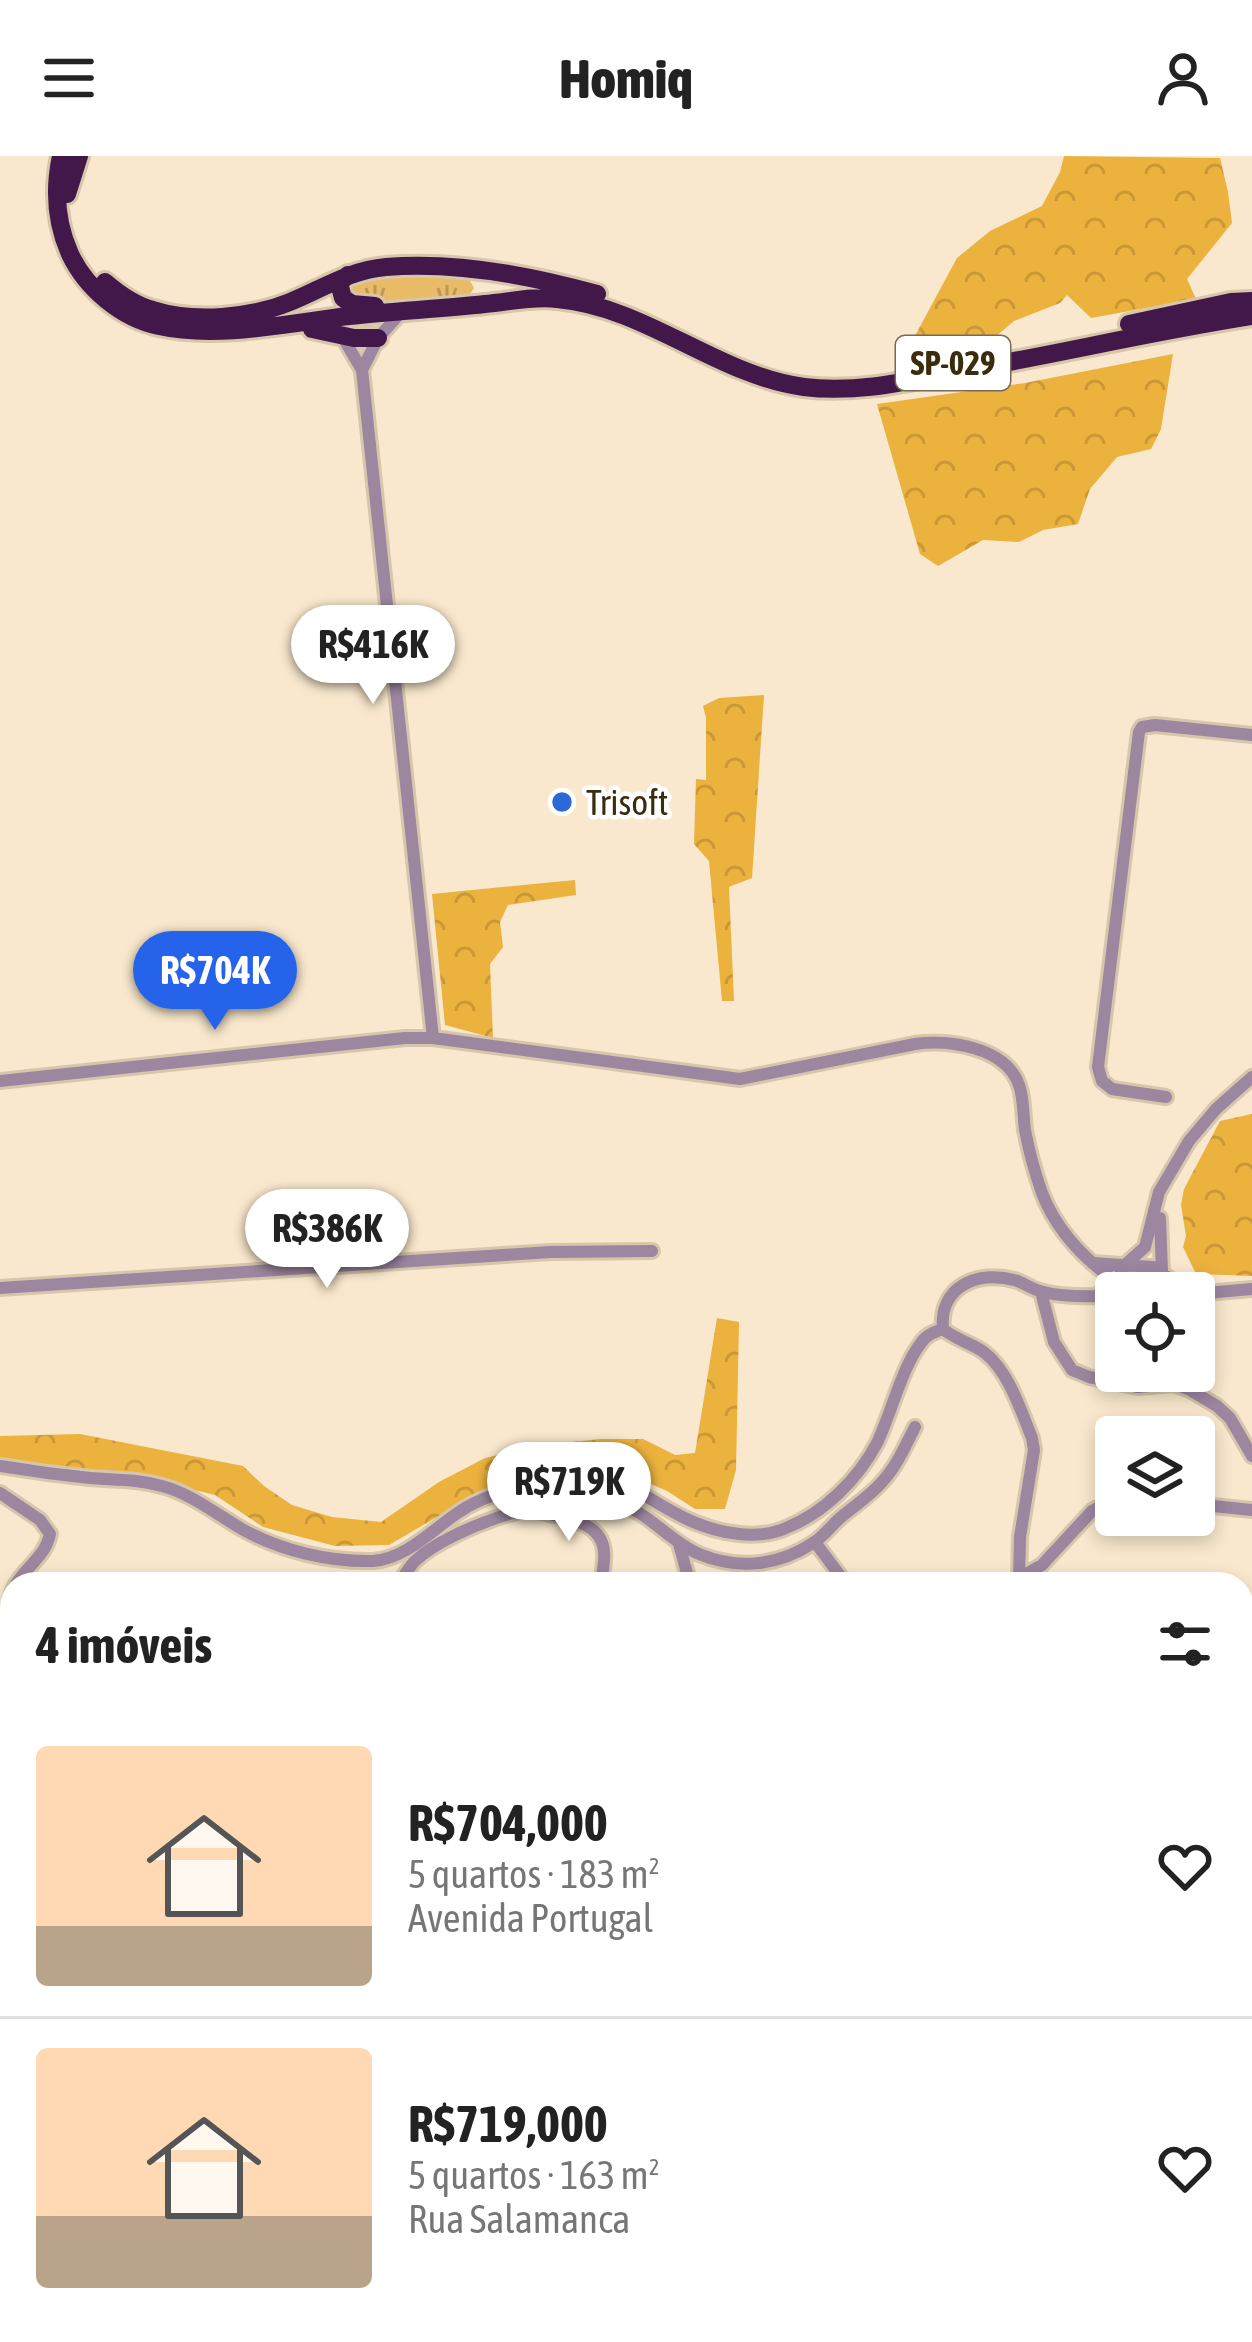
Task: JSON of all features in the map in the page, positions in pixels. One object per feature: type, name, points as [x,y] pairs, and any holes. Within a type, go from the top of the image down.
[{"type":"highway","name":"SP-029","points":[[61,156],[57,192],[65,241],[76,267],[117,308],[162,327],[339,328],[378,338]]},
{"type":"highway","name":"SP-029","points":[[75,156],[67,194],[74,233],[92,268],[121,295],[152,310],[199,316],[252,313],[385,267],[468,268],[514,274],[616,300],[756,367],[826,380],[872,378],[986,358],[1252,301]]},
{"type":"highway","points":[[451,306],[478,291],[478,278],[468,268]]},
{"type":"highway","name":"SP-029","points":[[343,279],[343,298],[352,304],[418,309]]},
{"type":"highway","points":[[339,328],[331,295],[343,279]]},
{"type":"highway","name":"SP-029","points":[[339,328],[418,309],[540,298],[601,307],[764,377],[824,388],[886,385],[1252,316]]},
{"type":"highway","name":"SP-029","points":[[282,326],[313,329],[379,324],[418,309]]},
{"type":"street","points":[[362,370],[378,338],[396,317]]},
{"type":"street","points":[[339,328],[362,370],[434,1038]]},
{"type":"street","points":[[1166,1096],[1112,1089],[1102,1082],[1098,1067],[1139,732],[1155,724],[1252,735]]},
{"type":"street","points":[[0,1081],[405,1038],[740,1079],[934,1041],[971,1047],[984,1051],[1014,1075],[1043,1195],[1074,1246],[1100,1272]]},
{"type":"street","points":[[1123,1272],[1145,1247],[1159,1192],[1170,1170],[1216,1108],[1252,1076]]},
{"type":"street","points":[[1162,1272],[1159,1231],[1170,1170]]},
{"type":"street","points":[[0,1288],[550,1252],[652,1251]]},
{"type":"street","points":[[1091,1262],[1153,1267],[1160,1272]]},
{"type":"street","points":[[1015,1572],[1032,1438],[999,1367],[986,1354],[954,1339],[944,1329],[942,1316],[958,1286],[978,1278],[1013,1280],[1041,1292],[1095,1296]]},
{"type":"street","points":[[1215,1291],[1252,1288]]},
{"type":"street","points":[[1041,1292],[1054,1342],[1072,1370],[1095,1378]]},
{"type":"street","points":[[0,1466],[167,1487],[275,1545],[342,1559],[371,1561],[398,1554],[490,1494],[578,1480],[612,1482],[691,1522],[757,1535],[783,1530],[811,1516],[848,1485],[877,1443],[922,1340],[944,1329]]},
{"type":"street","points":[[1190,1392],[1230,1418],[1252,1456]]},
{"type":"street","points":[[408,1572],[433,1548],[481,1523],[592,1499],[612,1501],[639,1513],[679,1544],[715,1560],[746,1565],[778,1560],[815,1542],[879,1486],[915,1427]]},
{"type":"street","points":[[0,1492],[33,1514],[50,1534],[46,1547],[16,1572]]},
{"type":"street","points":[[1215,1506],[1252,1510]]},
{"type":"street","points":[[531,1509],[579,1522],[597,1533],[604,1553],[602,1572]]},
{"type":"street","points":[[1030,1572],[1095,1509]]},
{"type":"street","points":[[815,1542],[837,1572]]},
{"type":"street","points":[[679,1544],[687,1572]]},
{"type":"green space","points":[[1064,156],[1220,158],[1232,223],[1187,279],[1196,299],[1091,318],[1067,295],[1060,303],[1014,321],[988,343],[910,345],[957,258],[990,231],[1042,206]]},
{"type":"green space","points":[[401,273],[468,277],[474,288],[459,298],[402,302],[372,300],[349,291],[353,280]]},
{"type":"green space","points":[[1173,354],[1161,429],[1151,449],[1117,457],[1090,489],[1078,524],[1043,530],[1019,542],[983,540],[938,566],[920,554],[877,404],[1025,383]]},
{"type":"green space","points":[[764,695],[752,878],[729,887],[734,1001],[722,1001],[709,861],[694,844],[696,779],[706,780],[703,706],[719,698]]},
{"type":"green space","points":[[575,880],[576,895],[508,905],[500,922],[503,947],[490,964],[493,1038],[445,1025],[432,894]]},
{"type":"green space","points":[[1252,1114],[1252,1276],[1195,1272],[1183,1247],[1184,1189],[1220,1121]]},
{"type":"green space","points":[[717,1318],[739,1322],[736,1470],[725,1509],[695,1509],[633,1476],[541,1474],[468,1499],[389,1545],[335,1546],[263,1527],[215,1495],[141,1477],[0,1457],[0,1436],[80,1434],[243,1466],[292,1505],[332,1517],[381,1522],[439,1482],[485,1458],[541,1445],[643,1439],[675,1455],[695,1453]]},
{"type":"place","name":"Trisoft","points":[[562,802]]}]
